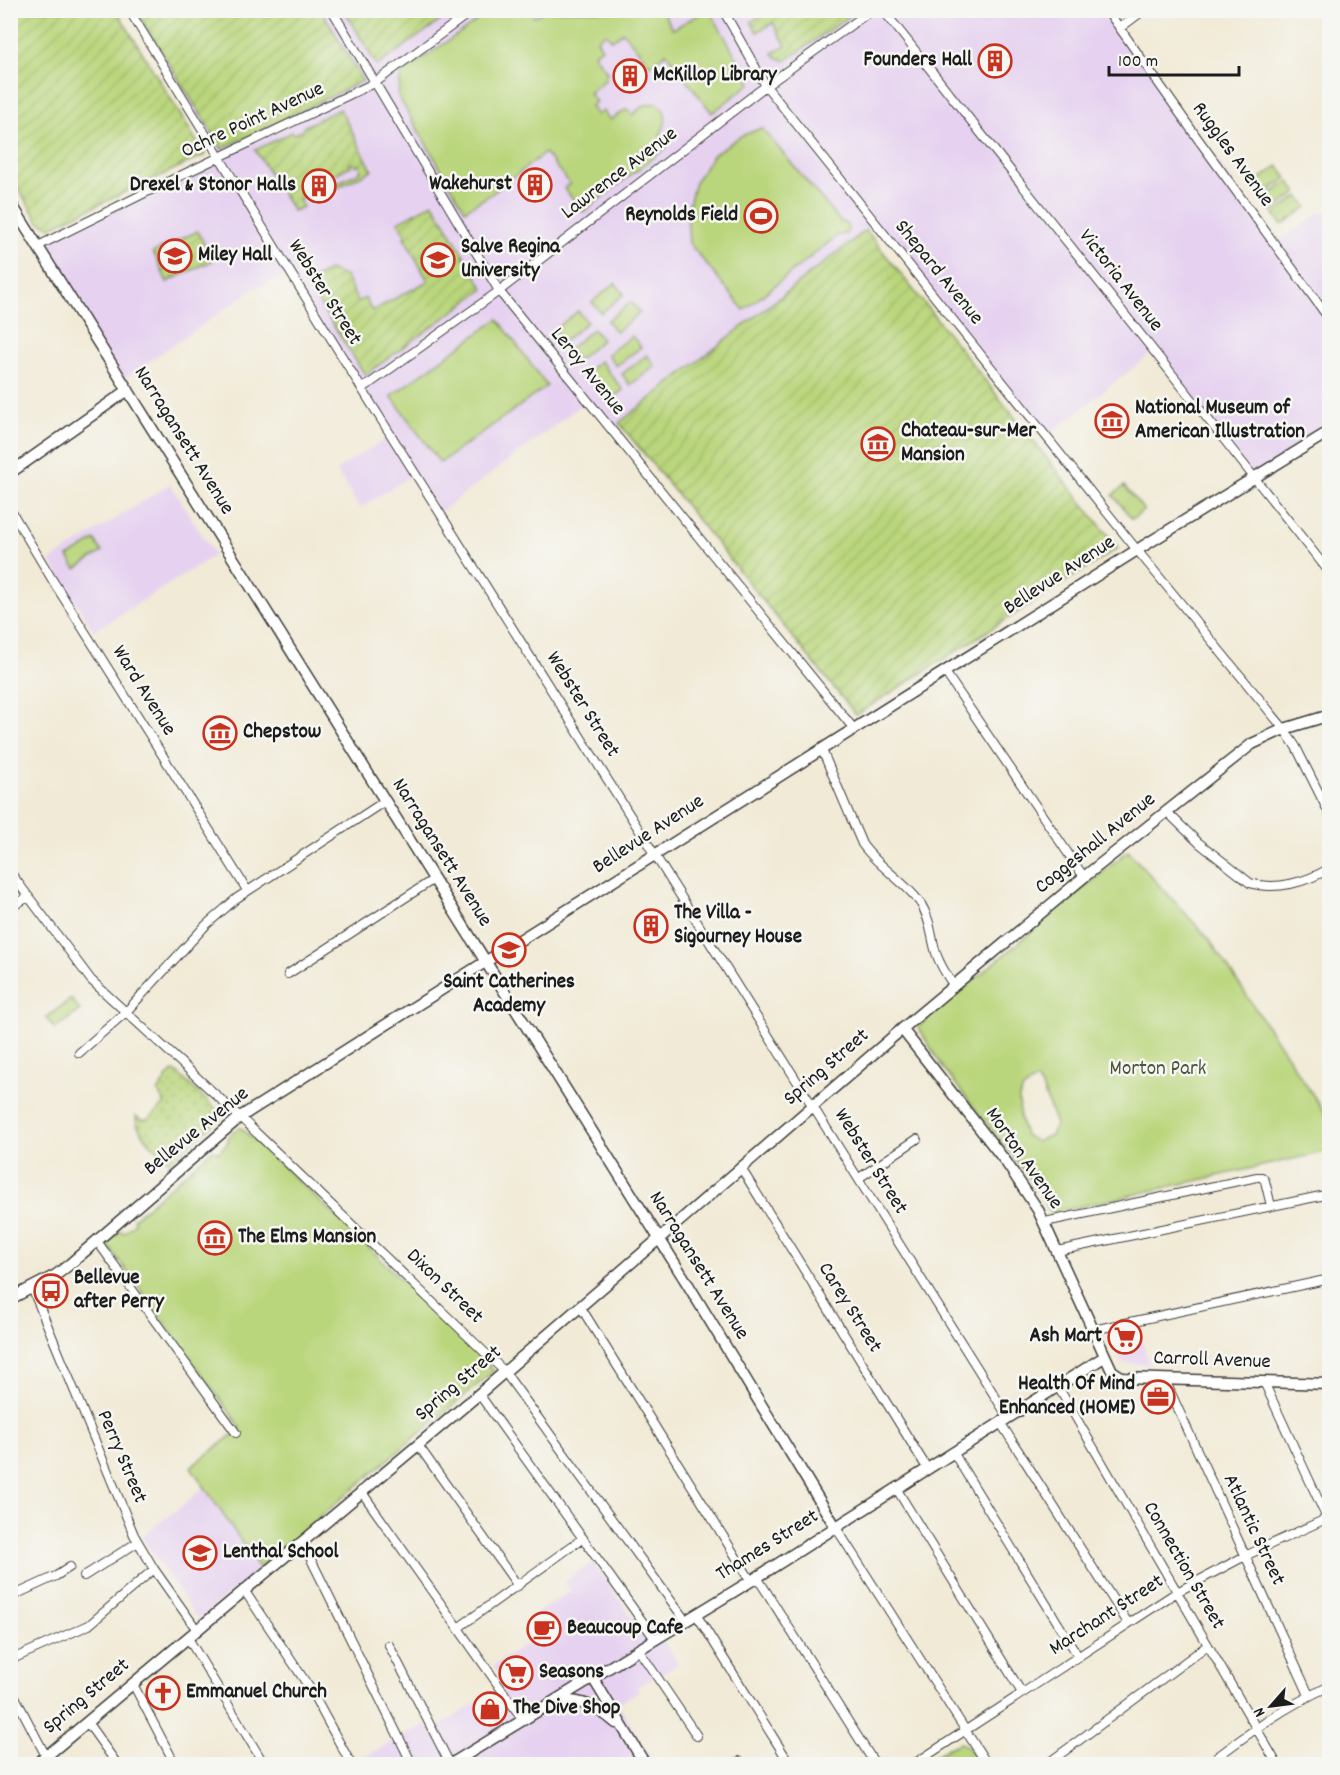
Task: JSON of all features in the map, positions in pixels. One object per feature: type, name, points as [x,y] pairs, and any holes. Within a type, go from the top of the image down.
[{"type":"main road","name":"Narragansett Avenue","points":[[10,202],[659,1239],[835,1526]]},
{"type":"main road","points":[[10,473],[128,390]]},
{"type":"main road","name":"Bellevue Avenue","points":[[10,1299],[56,1275],[240,1117],[1329,431]]},
{"type":"main road","name":"Coggeshall Avenue","points":[[902,1029],[1084,877],[1252,744],[1284,729],[1329,715]]},
{"type":"main road","name":"Spring Street","points":[[44,1762],[87,1722],[479,1394],[902,1029]]},
{"type":"main road","name":"Morton Avenue","points":[[902,1029],[1006,1162],[1031,1198],[1045,1222],[1104,1357]]},
{"type":"main road","name":"Thames Street","points":[[450,1764],[754,1579],[1104,1357]]},
{"type":"main road","name":"Carroll Avenue","points":[[1104,1357],[1112,1371],[1123,1378],[1329,1384]]},
{"type":"main road","points":[[593,1678],[645,1764]]},
{"type":"main road","points":[[556,1701],[579,1702],[598,1708],[623,1729]]},
{"type":"street","name":"Webster Street","points":[[129,10],[362,389],[814,1105],[1128,1623]]},
{"type":"street","name":"Leroy Avenue","points":[[333,10],[498,291],[854,729]]},
{"type":"street","name":"Ochre Point Avenue","points":[[38,246],[376,82],[473,10]]},
{"type":"street","name":"Shepard Avenue","points":[[723,10],[766,86],[1137,550],[1284,729],[1296,747],[1329,815]]},
{"type":"street","name":"Lawrence Avenue","points":[[362,389],[498,291],[766,86],[872,10]]},
{"type":"street","name":"Victoria Avenue","points":[[883,10],[1329,573]]},
{"type":"street","name":"Ruggles Avenue","points":[[1107,10],[1329,320]]},
{"type":"street","points":[[1120,28],[1144,10]]},
{"type":"street","name":"Ward Avenue","points":[[10,509],[247,890]]},
{"type":"street","points":[[945,672],[1084,877]]},
{"type":"street","points":[[822,750],[862,844],[872,858],[922,906],[928,918],[936,952],[954,986]]},
{"type":"street","points":[[79,1053],[126,1012],[206,925],[247,890],[385,801]]},
{"type":"street","points":[[1166,811],[1199,843],[1250,883],[1274,886],[1298,882],[1329,868]]},
{"type":"street","name":"Dixon Street","points":[[10,873],[91,980],[240,1117],[504,1371],[685,1620]]},
{"type":"street","points":[[288,974],[434,879]]},
{"type":"street","points":[[10,908],[28,897]]},
{"type":"street","points":[[859,1178],[917,1139]]},
{"type":"street","name":"Carey Street","points":[[741,1168],[927,1468]]},
{"type":"street","points":[[1045,1222],[1257,1177],[1262,1177],[1265,1181],[1271,1206]]},
{"type":"street","points":[[1057,1251],[1329,1194]]},
{"type":"street","points":[[97,1241],[236,1433]]},
{"type":"street","points":[[1094,1330],[1329,1279]]},
{"type":"street","name":"Perry Street","points":[[32,1288],[138,1542],[197,1630]]},
{"type":"street","points":[[580,1306],[875,1764]]},
{"type":"street","name":"Atlantic Street","points":[[1165,1380],[1309,1695]]},
{"type":"street","points":[[1264,1382],[1328,1520]]},
{"type":"street","name":"Connection Street","points":[[1057,1385],[1277,1764]]},
{"type":"street","points":[[479,1394],[655,1639]]},
{"type":"street","points":[[418,1445],[518,1586]]},
{"type":"street","points":[[953,1452],[1078,1656]]},
{"type":"street","points":[[896,1488],[1022,1693]]},
{"type":"street","points":[[361,1491],[523,1720]]},
{"type":"street","name":"Marchant Street","points":[[914,1764],[1177,1592],[1245,1556],[1328,1520]]},
{"type":"street","points":[[835,1526],[987,1764]]},
{"type":"street","points":[[458,1628],[583,1538]]},
{"type":"street","points":[[302,1541],[412,1764]]},
{"type":"street","points":[[84,1576],[138,1542]]},
{"type":"street","points":[[10,1597],[70,1567]]},
{"type":"street","points":[[10,1660],[89,1625],[154,1569]]},
{"type":"street","points":[[244,1590],[309,1687],[351,1764]]},
{"type":"street","points":[[696,1614],[790,1764]]},
{"type":"street","points":[[188,1638],[264,1764]]},
{"type":"street","points":[[389,1645],[450,1764]]},
{"type":"street","points":[[1047,1764],[1208,1645]]},
{"type":"street","points":[[638,1649],[697,1736]]},
{"type":"street","points":[[133,1684],[175,1764]]},
{"type":"street","points":[[1208,1764],[1256,1728],[1309,1695],[1329,1686]]},
{"type":"street","points":[[10,1687],[13,1699],[44,1762]]},
{"type":"street","points":[[87,1722],[117,1764]]},
{"type":"shaded area","name":"Salve Regina University","points":[[129,11],[1107,11],[1277,242],[1320,213],[1329,213],[1329,431],[1255,477],[1153,352],[1046,437],[876,223],[611,429],[587,401],[440,512],[415,473],[360,508],[336,470],[391,436],[290,274],[254,289],[122,380],[38,246],[218,157]]},
{"type":"shaded area","points":[[170,484],[215,555],[94,631],[50,561]]},
{"type":"shaded area","points":[[1136,1323],[1150,1365],[1122,1363],[1105,1329]]},
{"type":"shaded area","name":"Lenthal School","points":[[205,1487],[259,1568],[198,1620],[142,1537]]},
{"type":"shaded area","points":[[593,1562],[652,1646],[663,1640],[678,1664],[637,1687],[639,1691],[618,1704],[654,1764],[350,1764],[424,1725],[434,1730],[505,1684],[493,1666],[537,1637],[526,1620],[571,1591],[564,1581]]},
{"type":"green space","points":[[11,10],[117,11],[205,155],[51,227],[39,222],[11,177]]},
{"type":"green space","points":[[136,11],[322,11],[363,81],[222,149]]},
{"type":"green space","points":[[345,11],[454,11],[377,66]]},
{"type":"green space","points":[[491,11],[530,11],[534,17],[544,11],[662,11],[673,29],[705,11],[710,11],[751,83],[712,113],[666,53],[650,65],[623,32],[612,40],[606,33],[597,40],[602,48],[594,54],[607,72],[605,80],[589,93],[596,102],[591,106],[597,115],[603,111],[610,120],[627,109],[632,115],[648,104],[659,105],[666,119],[660,134],[667,147],[583,212],[564,188],[570,184],[545,153],[490,195],[465,210],[398,96],[401,74]]},
{"type":"green space","points":[[767,11],[857,11],[785,61],[773,53],[786,46],[773,23],[757,32],[751,22]]},
{"type":"green space","points":[[340,109],[372,170],[318,198],[315,193],[358,173],[361,170],[359,164],[355,166],[353,163],[350,164],[351,166],[313,185],[308,184],[309,186],[300,191],[302,199],[299,200],[303,207],[293,211],[255,150],[292,132],[295,134],[303,127]]},
{"type":"green space","name":"Reynolds Field","points":[[762,128],[840,221],[847,224],[848,230],[846,234],[838,235],[744,310],[689,243],[687,212],[695,182],[713,155],[741,136]]},
{"type":"green space","points":[[1278,166],[1287,178],[1261,196],[1253,184]]},
{"type":"green space","points":[[1289,181],[1297,193],[1272,211],[1263,199]]},
{"type":"green space","points":[[1299,196],[1307,207],[1282,225],[1274,214]]},
{"type":"green space","points":[[433,203],[484,289],[365,375],[306,283],[329,270],[345,276],[358,302],[365,298],[372,311],[428,281],[398,222]]},
{"type":"green space","points":[[866,230],[1118,548],[856,715],[619,423]]},
{"type":"green space","points":[[198,231],[212,261],[167,282],[153,252]]},
{"type":"green space","points":[[615,283],[624,294],[601,313],[592,302]]},
{"type":"green space","points":[[631,302],[640,313],[616,332],[607,321]]},
{"type":"green space","points":[[578,311],[587,322],[563,342],[554,330]]},
{"type":"green space","points":[[498,319],[547,386],[440,463],[391,396]]},
{"type":"green space","points":[[593,329],[602,340],[578,360],[569,349]]},
{"type":"green space","points":[[632,336],[641,347],[616,366],[607,354]]},
{"type":"green space","points":[[647,355],[655,366],[630,385],[622,374]]},
{"type":"green space","points":[[600,361],[623,390],[607,402],[585,373]]},
{"type":"green space","points":[[1124,486],[1144,510],[1132,519],[1113,495]]},
{"type":"green space","points":[[95,540],[102,552],[76,569],[68,557]]},
{"type":"green space","name":"Morton Park","points":[[1128,851],[1209,939],[1329,1119],[1329,1151],[1051,1213],[1037,1188],[943,1068],[918,1027]],"holes":[[[1036,1080],[1042,1087],[1056,1124],[1051,1135],[1036,1142],[1025,1135],[1020,1118],[1019,1098],[1023,1089]]]},
{"type":"green space","points":[[71,999],[80,1010],[55,1029],[46,1018]]},
{"type":"green space","points":[[175,1071],[219,1112],[220,1118],[170,1162],[143,1135],[136,1116],[141,1120],[147,1120],[164,1105],[158,1092],[167,1077]]},
{"type":"green space","points":[[241,1128],[352,1231],[494,1371],[259,1568],[191,1467],[241,1428],[107,1244],[120,1231],[124,1233],[135,1223],[133,1219],[212,1150],[219,1152],[228,1142],[227,1138]]},
{"type":"green space","points":[[960,1743],[967,1746],[980,1764],[923,1764],[948,1748]]},
{"type":"place","name":"Founders Hall","points":[[995,61]]},
{"type":"place","name":"McKillop Library","points":[[630,76]]},
{"type":"place","name":"Wakehurst","points":[[535,185]]},
{"type":"place","name":"Drexel & Stonor Halls","points":[[319,186]]},
{"type":"place","name":"Reynolds Field","points":[[761,216]]},
{"type":"place","name":"Miley Hall","points":[[175,256]]},
{"type":"place","name":"Salve Regina University","points":[[438,260]]},
{"type":"place","name":"National Museum of American Illustration","points":[[1112,421]]},
{"type":"place","name":"Chateau-sur-Mer Mansion","points":[[878,444]]},
{"type":"place","name":"Chepstow","points":[[220,733]]},
{"type":"place","name":"The Villa - Sigourney House","points":[[651,926]]},
{"type":"place","name":"Saint Catherines Academy","points":[[509,950]]},
{"type":"place","name":"The Elms Mansion","points":[[215,1238]]},
{"type":"place","name":"Bellevue after Perry","points":[[51,1291]]},
{"type":"place","name":"Ash Mart","points":[[1125,1337]]},
{"type":"place","name":"Health Of Mind Enhanced (HOME)","points":[[1158,1397]]},
{"type":"place","name":"Lenthal School","points":[[200,1553]]},
{"type":"place","name":"Beaucoup Cafe","points":[[544,1629]]},
{"type":"place","name":"Seasons","points":[[516,1673]]},
{"type":"place","name":"Emmanuel Church","points":[[163,1693]]},
{"type":"place","name":"The Dive Shop","points":[[490,1709]]}]
